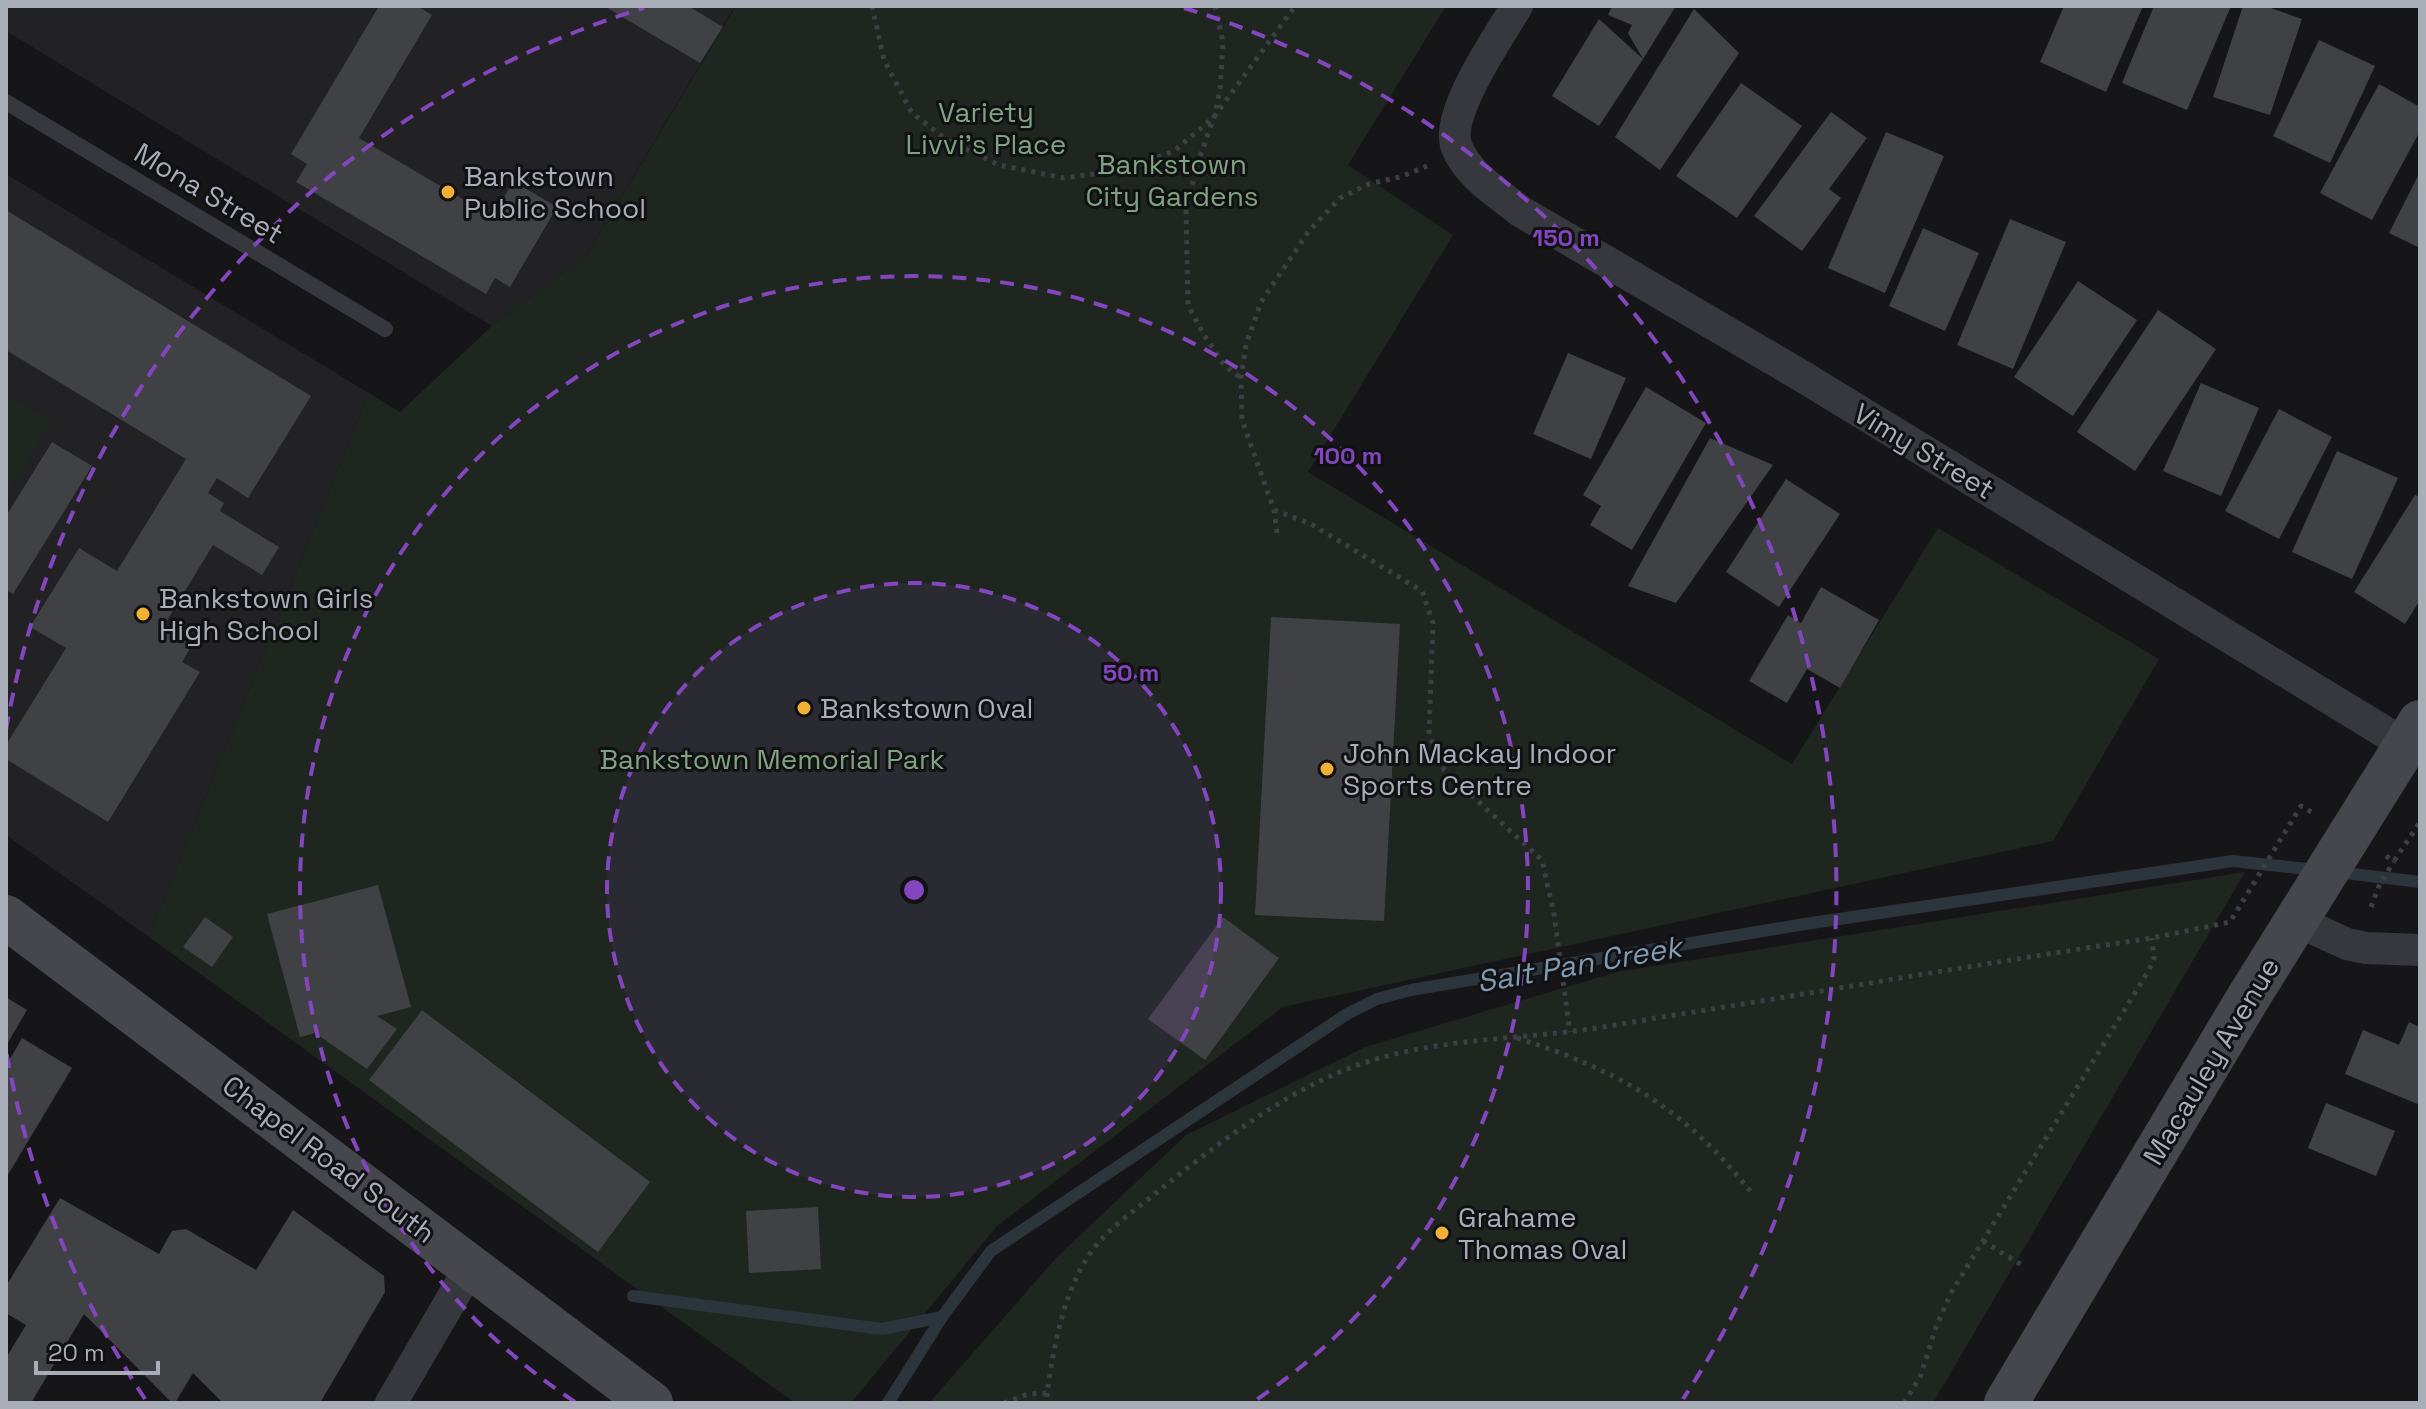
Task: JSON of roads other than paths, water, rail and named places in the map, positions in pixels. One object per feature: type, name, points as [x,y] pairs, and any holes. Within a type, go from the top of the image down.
[{"type":"main road","name":"Macauley Avenue","points":[[2006,1403],[2413,733]]},
{"type":"main road","name":"Chapel Road South","points":[[6,917],[651,1403]]},
{"type":"street","name":"Vimy Street","points":[[1517,6],[1474,78],[1458,113],[1455,143],[1467,165],[1520,211],[2413,733]]},
{"type":"street","points":[[2297,921],[2347,944],[2366,948],[2420,950]]},
{"type":"street","points":[[391,1403],[471,1266]]},
{"type":"lane","name":"Mona Street","points":[[6,102],[385,329]]},
{"type":"waterway","name":"Salt Pan Creek","points":[[888,1403],[942,1317],[991,1251],[1347,1014],[1377,999],[1411,990],[1805,924],[2233,861],[2317,870]]},
{"type":"waterway","name":"Salt Pan Creek","points":[[2336,872],[2420,882]]},
{"type":"waterway","points":[[633,1296],[882,1329],[942,1317]]},
{"type":"place","name":"Bankstown Public School","points":[[448,192]]},
{"type":"place","name":"Bankstown Girls High School","points":[[143,614]]},
{"type":"place","name":"Bankstown Oval","points":[[804,708]]},
{"type":"place","name":"John Mackay Indoor Sports Centre","points":[[1327,769]]},
{"type":"place","name":"Grahame Thomas Oval","points":[[1442,1233]]},
{"type":"park label","name":"Variety Livvi's Place","points":[[986,128]]},
{"type":"park label","name":"Bankstown City Gardens","points":[[1172,180]]},
{"type":"park label","name":"Bankstown Memorial Park","points":[[772,759]]}]
